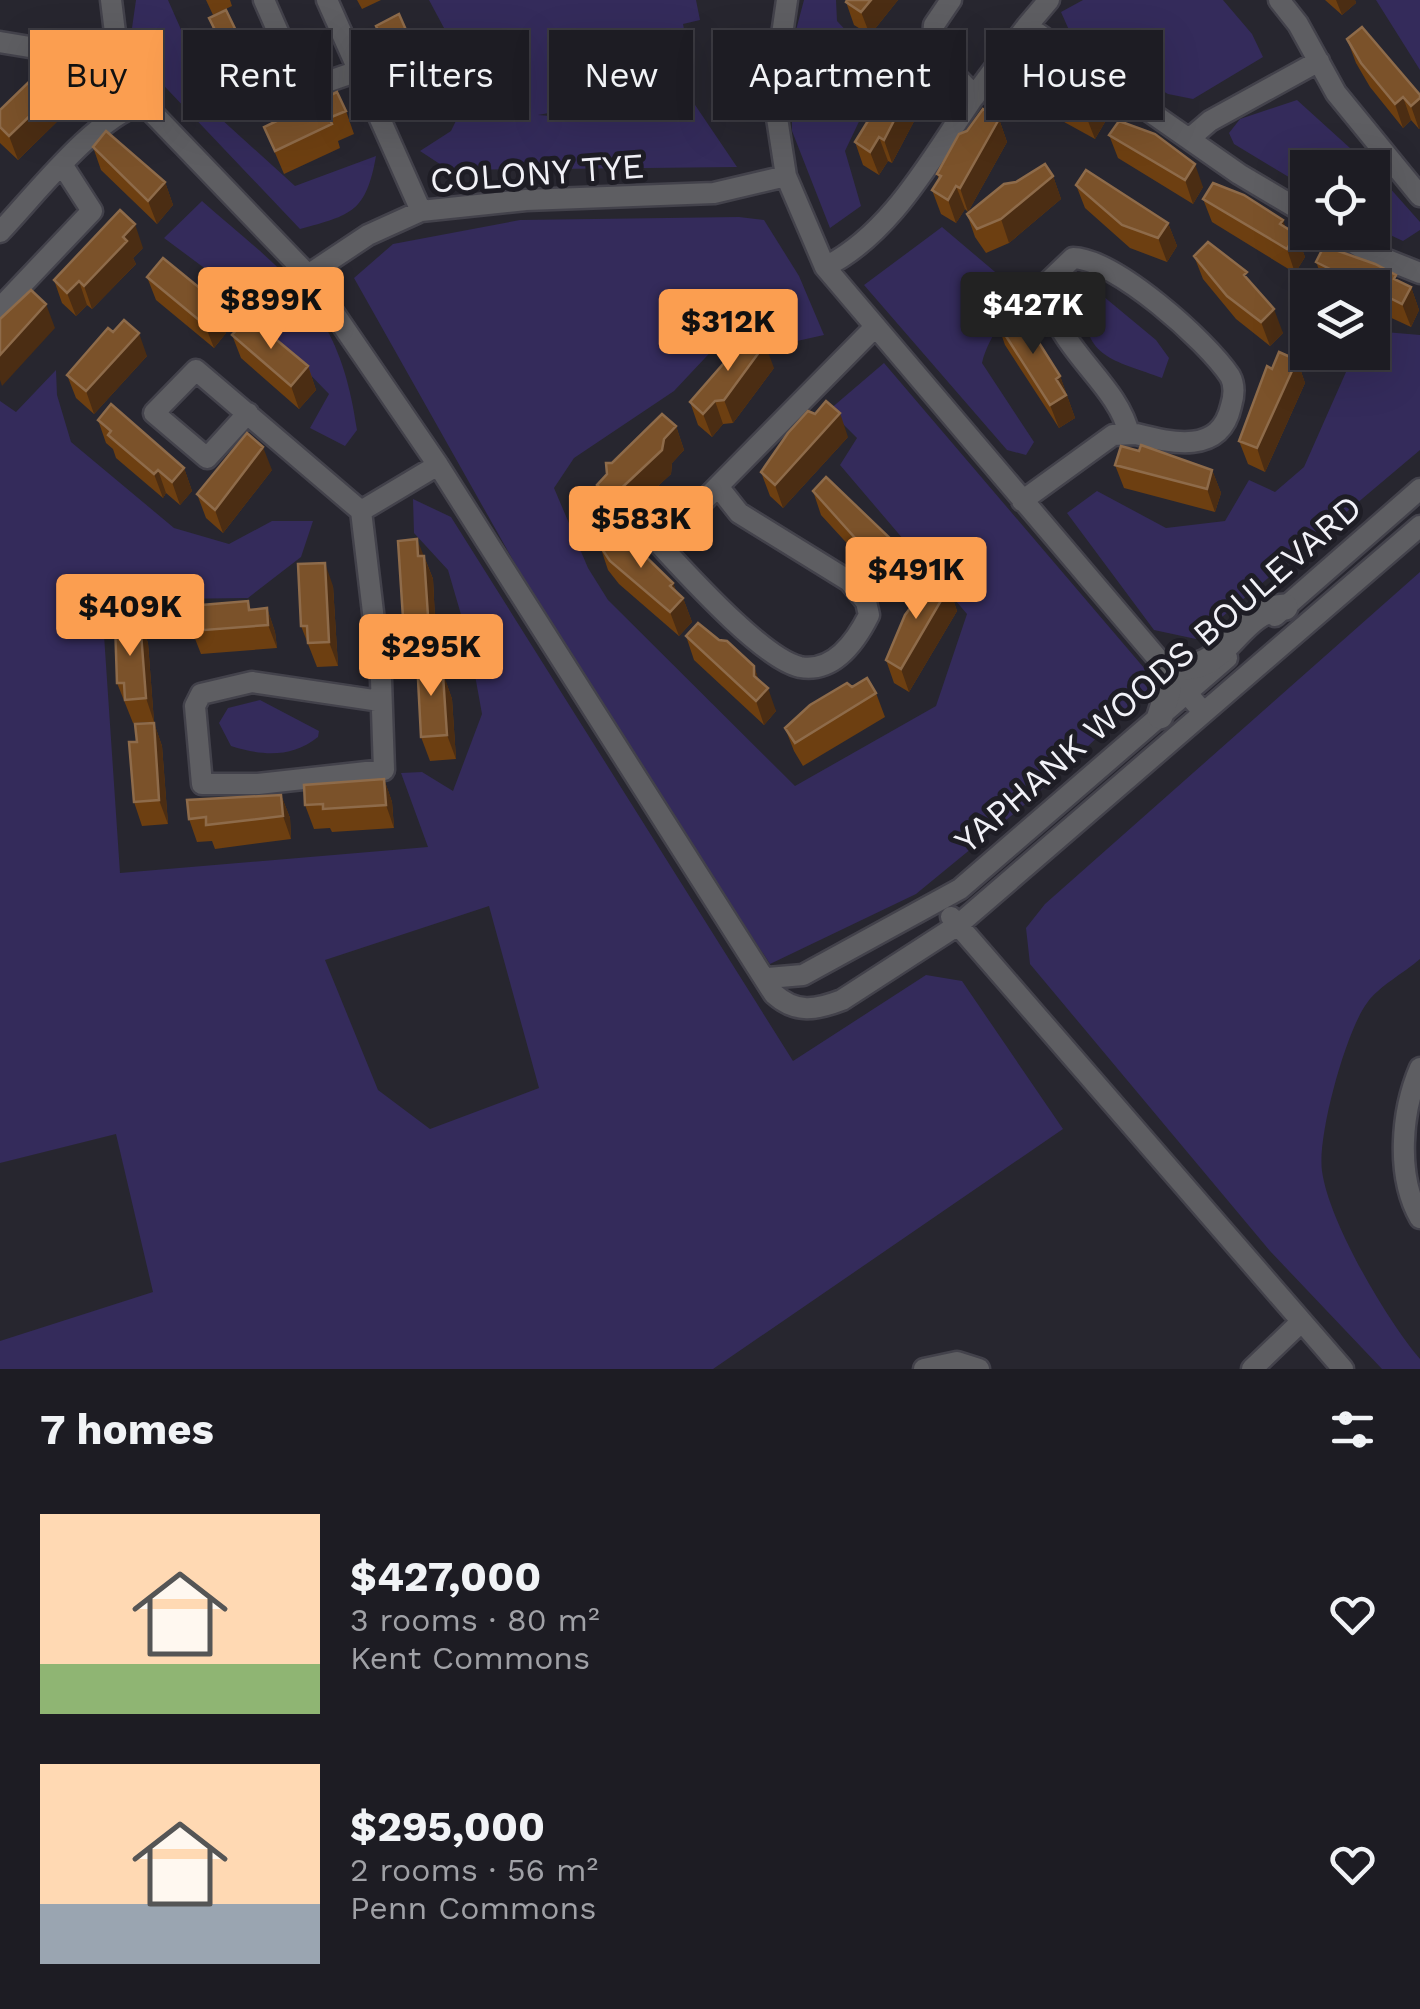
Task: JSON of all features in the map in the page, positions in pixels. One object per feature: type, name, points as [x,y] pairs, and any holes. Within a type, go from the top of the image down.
[{"type":"street","points":[[111,0],[115,30]]},
{"type":"street","points":[[264,0],[300,82],[310,88],[351,74]]},
{"type":"street","points":[[327,0],[351,56]]},
{"type":"street","points":[[787,0],[776,76],[786,176],[800,217],[825,267],[873,329],[1203,712]]},
{"type":"street","points":[[951,0],[934,25],[932,52],[974,96]]},
{"type":"street","points":[[825,267],[871,234],[903,198],[1048,0]]},
{"type":"street","points":[[1279,0],[1336,93],[1420,196]]},
{"type":"street","points":[[1027,26],[1189,139],[1290,204]]},
{"type":"street","points":[[0,42],[30,48]]},
{"type":"street","points":[[1189,139],[1210,121],[1318,62]]},
{"type":"street","points":[[0,232],[116,120]]},
{"type":"street","points":[[159,120],[308,275],[438,465],[768,978]]},
{"type":"street","points":[[380,120],[421,211]]},
{"type":"street","points":[[0,308],[92,212],[64,166]]},
{"type":"street","name":"COLONY TYE","points":[[308,275],[368,235],[421,211],[526,200],[714,193],[786,176]]},
{"type":"street","points":[[1364,250],[1420,273]]},
{"type":"street","points":[[1022,500],[1114,434],[1184,444],[1202,442],[1217,433],[1229,416],[1232,379],[1146,297],[1090,258],[1073,258],[1049,281],[1048,299],[1079,356],[1123,407],[1129,434]]},
{"type":"street","points":[[720,489],[739,513],[859,589],[869,615],[844,653],[822,665],[796,666],[733,619],[660,545],[720,489],[873,329]]},
{"type":"street","points":[[248,413],[208,458],[154,413],[196,370],[248,413],[361,511],[368,538],[380,701],[384,770],[258,784],[202,784],[195,706],[200,694],[252,682],[380,701]]},
{"type":"street","points":[[361,511],[438,465]]},
{"type":"street","name":"YAPHANK WOODS BOULEVARD","points":[[1420,488],[1076,790],[936,904],[803,975],[768,978],[784,1003],[795,1008],[824,1007],[858,991],[958,924],[1420,526]]},
{"type":"street","points":[[1164,664],[1182,670],[1205,664],[1269,608],[1285,607]]},
{"type":"street","points":[[1160,716],[1168,691],[1164,664]]},
{"type":"street","points":[[958,924],[974,890],[1072,804],[1076,790]]},
{"type":"street","points":[[936,904],[958,924],[1342,1369]]},
{"type":"street","points":[[1420,1068],[1404,1163],[1406,1189],[1420,1218]]},
{"type":"street","points":[[1252,1369],[1301,1322]]},
{"type":"street","points":[[924,1369],[956,1362],[979,1369]]},
{"type":"shaded area","points":[[136,0],[168,0],[183,34],[183,106],[163,85],[163,30],[132,28]]},
{"type":"shaded area","points":[[429,0],[696,0],[700,20],[683,24],[684,30],[549,30],[549,113],[538,115],[549,116],[549,120],[693,120],[693,102],[737,167],[449,170],[420,151],[451,131],[456,120],[529,120],[529,30],[445,30]]},
{"type":"shaded area","points":[[804,0],[836,0],[837,21],[846,30],[796,30]]},
{"type":"shaded area","points":[[1083,0],[1223,0],[1252,34],[1263,57],[1193,99],[1168,94],[1163,91],[1163,30],[1069,30],[1061,12]]},
{"type":"shaded area","points":[[1376,0],[1420,0],[1420,70]]},
{"type":"shaded area","points":[[1297,100],[1352,150],[1290,150],[1290,178],[1234,144],[1229,133],[1240,119]]},
{"type":"shaded area","points":[[197,120],[222,120],[295,186],[376,156],[367,189],[354,208],[332,220],[300,229]]},
{"type":"shaded area","points":[[792,120],[860,120],[845,151],[861,206],[830,228],[792,131]]},
{"type":"shaded area","points":[[1390,188],[1420,222],[1420,230],[1403,241],[1390,235]]},
{"type":"shaded area","points":[[202,201],[285,275],[324,324],[349,388],[357,430],[345,446],[310,428],[329,394],[211,273],[164,238]]},
{"type":"shaded area","points":[[520,220],[764,220],[799,276],[824,335],[779,345],[720,342],[674,391],[574,458],[554,488],[588,568],[608,600],[795,786],[936,706],[967,614],[840,465],[857,438],[829,410],[884,363],[1156,682],[1034,797],[916,894],[770,964],[567,656],[354,278],[393,244]]},
{"type":"shaded area","points":[[942,227],[1014,288],[982,363],[1034,442],[1026,455],[1007,450],[864,285]]},
{"type":"shaded area","points":[[1103,296],[1156,340],[1169,358],[1162,378],[1117,362],[1096,347],[1089,336],[1085,302]]},
{"type":"shaded area","points":[[1390,332],[1420,335],[1420,450],[1196,639],[1154,630],[1067,513],[1097,491],[1166,528],[1225,521],[1249,480],[1275,492],[1304,467],[1346,372],[1390,370]]},
{"type":"shaded area","points":[[56,370],[57,395],[71,442],[174,528],[229,544],[272,521],[313,521],[301,557],[248,598],[169,599],[132,606],[104,635],[120,873],[428,847],[401,773],[422,772],[453,791],[482,714],[469,642],[448,570],[414,533],[413,499],[451,517],[793,1061],[926,975],[962,981],[1063,1129],[713,1369],[0,1369],[0,1341],[153,1292],[116,1134],[0,1163],[0,401],[16,412]],"holes":[[[489,906],[539,1088],[430,1129],[378,1090],[325,960]]]},
{"type":"shaded area","points":[[1420,572],[1420,959],[1378,991],[1359,1017],[1335,1084],[1322,1155],[1327,1192],[1347,1242],[1391,1320],[1420,1359],[1420,1369],[1382,1369],[1270,1251],[1030,964],[1026,928],[1045,904]]},
{"type":"shaded area","points":[[260,700],[319,731],[318,737],[287,752],[254,752],[231,746],[219,723],[228,708]]},
{"type":"building","points":[[847,0],[871,0],[861,12]]},
{"type":"building","points":[[226,10],[236,30],[215,30],[209,18]]},
{"type":"building","points":[[399,14],[406,30],[378,30],[376,26]]},
{"type":"building","points":[[1362,27],[1420,95],[1411,106],[1403,97],[1395,104],[1361,63],[1347,39]]},
{"type":"building","points":[[30,81],[30,116],[9,136],[0,127],[0,110]]},
{"type":"building","points":[[337,92],[346,111],[331,117],[331,95]]},
{"type":"building","points":[[983,109],[986,120],[998,120],[960,188],[956,186],[948,200],[932,190],[959,134],[967,131]]},
{"type":"building","points":[[279,120],[330,120],[332,124],[275,151],[264,127]]},
{"type":"building","points":[[869,120],[894,120],[884,140],[879,137],[870,152],[855,142]]},
{"type":"building","points":[[1119,121],[1155,134],[1195,164],[1185,180],[1109,135]]},
{"type":"building","points":[[106,131],[165,182],[148,201],[93,147]]},
{"type":"building","points":[[1045,164],[1053,176],[1001,219],[977,229],[967,214],[1004,184],[1016,182]]},
{"type":"building","points":[[1086,170],[1168,223],[1158,238],[1122,225],[1076,185]]},
{"type":"building","points":[[1213,183],[1244,195],[1283,220],[1280,224],[1290,230],[1290,244],[1287,249],[1203,199]]},
{"type":"building","points":[[120,210],[135,224],[123,237],[127,241],[84,286],[79,281],[67,293],[54,280]]},
{"type":"building","points":[[1208,242],[1247,272],[1244,275],[1274,309],[1261,322],[1227,296],[1194,256]]},
{"type":"building","points":[[1322,250],[1335,250],[1386,270],[1332,270],[1316,262]]},
{"type":"building","points":[[163,258],[207,294],[204,298],[218,309],[205,325],[147,277]]},
{"type":"building","points":[[1390,272],[1396,275],[1394,279],[1411,287],[1402,304],[1390,298]]},
{"type":"building","points":[[31,290],[46,304],[0,355],[0,319]]},
{"type":"building","points":[[1012,312],[1036,338],[1060,376],[1056,379],[1066,395],[1050,405],[997,322]]},
{"type":"building","points":[[246,319],[308,366],[291,386],[232,335]]},
{"type":"building","points":[[124,320],[139,333],[86,391],[67,375],[108,328],[113,332]]},
{"type":"building","points":[[751,332],[765,344],[724,400],[715,401],[703,414],[690,402]]},
{"type":"building","points":[[1279,352],[1290,357],[1292,370],[1257,448],[1239,441],[1267,366],[1272,369]]},
{"type":"building","points":[[826,401],[840,413],[775,485],[761,472],[808,411],[815,414]]},
{"type":"building","points":[[111,404],[184,468],[172,482],[158,470],[154,474],[108,435],[111,431],[98,420]]},
{"type":"building","points":[[662,414],[676,426],[664,439],[662,450],[611,498],[597,485],[607,474],[606,463],[612,463]]},
{"type":"building","points":[[247,433],[263,447],[215,510],[197,494]]},
{"type":"building","points":[[1141,445],[1212,470],[1207,489],[1115,465],[1121,446],[1139,451]]},
{"type":"building","points":[[826,477],[896,544],[884,557],[856,539],[813,491]]},
{"type":"building","points":[[612,533],[641,552],[673,583],[670,586],[683,598],[670,612],[610,561],[600,546]]},
{"type":"building","points":[[417,539],[418,556],[424,556],[428,616],[403,618],[398,541]]},
{"type":"building","points":[[325,563],[329,642],[308,643],[307,626],[301,626],[298,564]]},
{"type":"building","points":[[933,578],[949,587],[901,669],[886,660],[905,615]]},
{"type":"building","points":[[248,601],[249,610],[267,608],[268,625],[192,631],[190,606]]},
{"type":"building","points":[[140,620],[146,698],[125,700],[124,683],[117,683],[115,622]]},
{"type":"building","points":[[698,623],[719,640],[727,641],[754,666],[754,676],[768,688],[756,701],[686,636]]},
{"type":"building","points":[[438,658],[447,735],[421,737],[417,660]]},
{"type":"building","points":[[867,678],[876,693],[795,743],[785,728],[810,705],[847,683],[852,687]]},
{"type":"building","points":[[154,723],[159,800],[134,802],[129,742],[137,742],[135,724]]},
{"type":"building","points":[[384,779],[386,805],[323,809],[323,804],[305,805],[304,785]]},
{"type":"building","points":[[281,795],[283,816],[206,825],[206,817],[189,819],[187,800]]}]
